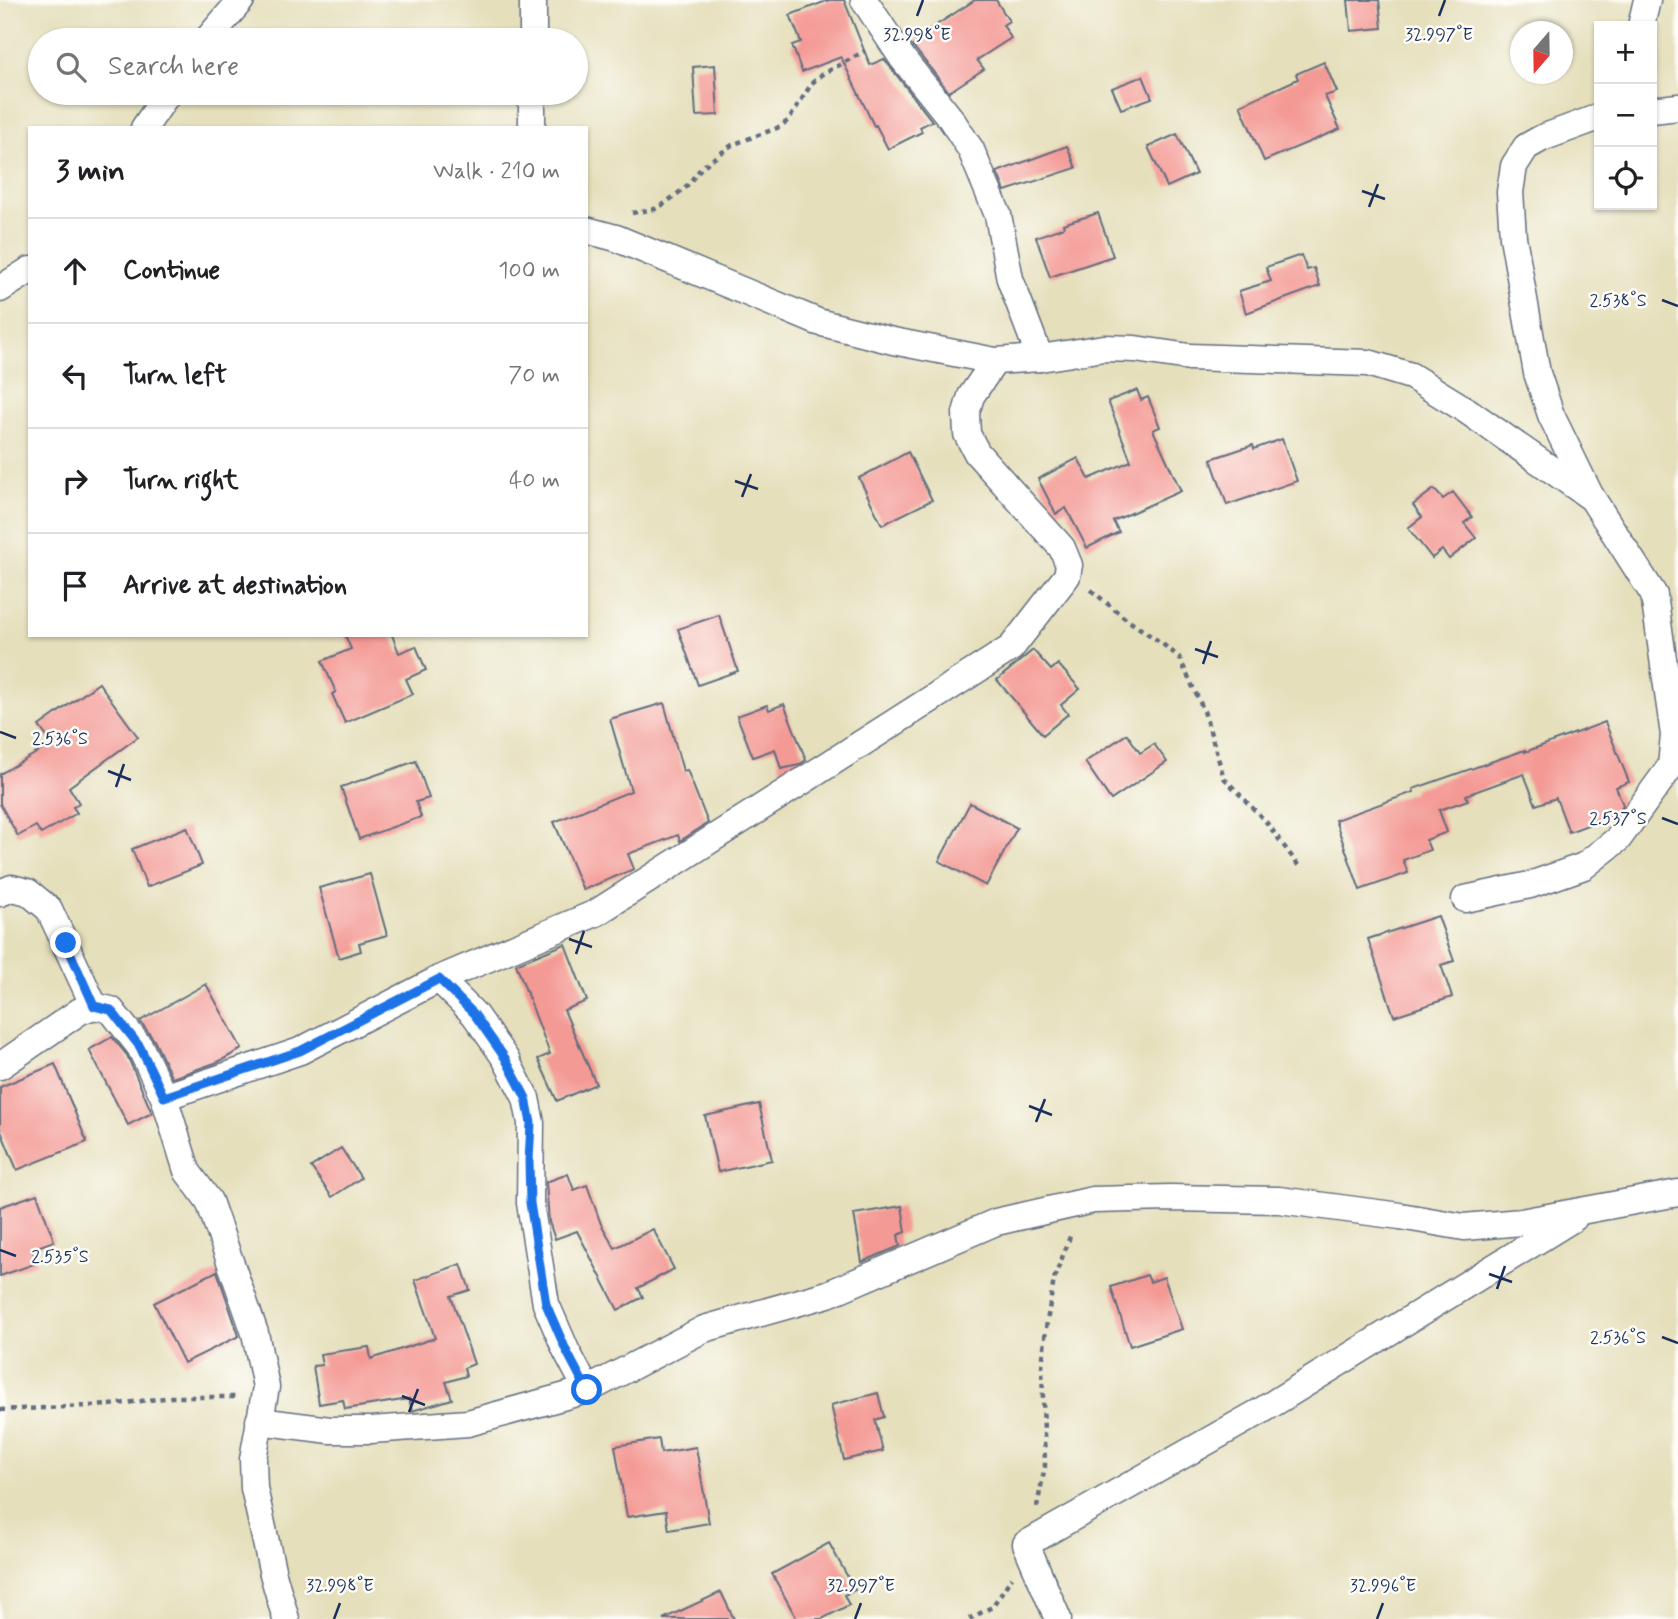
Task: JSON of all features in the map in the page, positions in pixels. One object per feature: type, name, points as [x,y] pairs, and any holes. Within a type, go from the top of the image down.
[{"type":"street","points":[[217,28],[241,0]]},
{"type":"street","points":[[533,0],[533,28]]},
{"type":"street","points":[[864,0],[919,82],[951,119],[971,150],[998,215],[1010,279],[1040,358]]},
{"type":"street","points":[[1642,21],[1647,0]]},
{"type":"street","points":[[145,126],[160,105]]},
{"type":"street","points":[[532,126],[533,105]]},
{"type":"street","points":[[1657,109],[1678,107]]},
{"type":"street","points":[[1465,899],[1530,885],[1584,866],[1618,839],[1671,765],[1674,735],[1666,592],[1592,498],[1551,415],[1537,373],[1513,237],[1510,192],[1514,166],[1526,147],[1594,119]]},
{"type":"street","points":[[588,230],[616,237],[818,322],[893,341],[995,361],[1040,358],[1104,348],[1135,349],[1189,357],[1367,363],[1411,376],[1466,410],[1592,498]]},
{"type":"street","points":[[0,289],[28,271]]},
{"type":"street","points":[[164,1097],[300,1051],[439,979],[596,913],[1011,648],[1069,571],[1069,565],[1062,548],[977,453],[967,434],[966,413],[971,396],[995,361]]},
{"type":"street","points":[[0,893],[12,888],[28,892],[49,909],[94,1006]]},
{"type":"street","points":[[439,979],[474,1014],[505,1058],[526,1098],[531,1123],[530,1203],[546,1304],[587,1390]]},
{"type":"street","points":[[0,1066],[80,1011],[94,1006],[111,1010],[140,1047],[164,1097],[187,1171],[209,1201],[255,1333],[266,1387],[253,1459],[254,1488],[286,1619]]},
{"type":"street","points":[[262,1409],[330,1430],[468,1423],[587,1390],[704,1329],[828,1294],[996,1223],[1093,1200],[1279,1200],[1464,1227],[1521,1222],[1678,1194]]},
{"type":"street","points":[[1058,1619],[1026,1544],[1261,1411],[1586,1210]]},
{"type":"path","points":[[620,215],[655,209],[674,198],[702,167],[732,145],[755,134],[777,128],[788,121],[812,83],[824,74],[889,38]]},
{"type":"path","points":[[1069,571],[1126,619],[1179,657],[1204,711],[1224,778],[1267,823],[1301,869]]},
{"type":"path","points":[[969,1619],[992,1607],[1014,1574],[1034,1526],[1045,1466],[1042,1367],[1045,1328],[1054,1279],[1067,1240],[1093,1200]]},
{"type":"path","points":[[0,1410],[110,1405],[172,1397],[262,1409]]},
{"type":"building","points":[[829,0],[844,0],[870,65],[884,59],[932,121],[920,127],[922,132],[888,149],[841,57],[802,72],[792,45],[801,42],[790,15]]},
{"type":"building","points":[[975,0],[996,0],[1009,21],[1003,25],[1011,38],[977,60],[984,69],[949,92],[913,46],[918,44],[915,39]]},
{"type":"building","points":[[1348,0],[1379,0],[1382,28],[1351,31]]},
{"type":"building","points":[[1324,62],[1337,92],[1325,96],[1340,129],[1264,161],[1240,105],[1298,79],[1296,74]]},
{"type":"building","points":[[715,65],[718,115],[696,116],[693,67]]},
{"type":"building","points":[[1143,76],[1152,98],[1121,109],[1112,88]]},
{"type":"building","points":[[1177,134],[1196,174],[1167,187],[1148,147]]},
{"type":"building","points":[[1067,146],[1076,168],[1005,191],[997,172]]},
{"type":"building","points":[[1098,213],[1113,256],[1050,277],[1036,237],[1064,227],[1063,224]]},
{"type":"building","points":[[1301,255],[1307,270],[1314,268],[1320,286],[1246,313],[1239,291],[1271,281],[1266,267]]},
{"type":"building","points":[[1137,390],[1141,400],[1148,397],[1160,427],[1153,430],[1181,491],[1113,521],[1119,532],[1087,548],[1066,508],[1056,514],[1038,479],[1078,458],[1089,479],[1131,461],[1108,401]]},
{"type":"building","points":[[1282,439],[1297,481],[1227,505],[1211,459]]},
{"type":"building","points":[[908,452],[932,500],[882,525],[859,478]]},
{"type":"building","points":[[1434,489],[1443,499],[1453,492],[1472,517],[1464,523],[1476,538],[1449,559],[1442,550],[1432,558],[1408,528],[1422,517],[1413,505]]},
{"type":"building","points":[[719,615],[738,671],[698,685],[678,629]]},
{"type":"building","points":[[346,637],[393,637],[399,653],[416,646],[426,670],[406,679],[413,694],[345,723],[332,694],[336,692],[322,661],[351,649]]},
{"type":"building","points":[[1033,650],[1051,670],[1058,664],[1080,689],[1061,705],[1068,714],[1043,735],[997,680]]},
{"type":"building","points":[[99,683],[138,737],[69,787],[79,803],[73,807],[77,813],[41,834],[36,826],[18,836],[0,804],[0,774],[52,744],[39,726]]},
{"type":"building","points":[[664,703],[683,771],[687,770],[708,823],[680,841],[678,835],[628,854],[634,869],[583,890],[554,822],[631,791],[610,719]]},
{"type":"building","points":[[784,704],[806,760],[799,765],[781,769],[775,749],[753,757],[737,716],[767,705],[769,710]]},
{"type":"building","points":[[1605,722],[1629,782],[1616,787],[1623,805],[1617,814],[1569,832],[1556,798],[1536,805],[1524,774],[1466,795],[1468,800],[1439,810],[1447,832],[1426,840],[1430,850],[1403,860],[1408,873],[1360,890],[1335,820],[1414,792],[1413,789]]},
{"type":"building","points":[[1127,734],[1140,753],[1154,744],[1167,762],[1111,800],[1085,762]]},
{"type":"building","points":[[416,761],[429,798],[416,802],[421,817],[359,839],[341,787]]},
{"type":"building","points":[[970,803],[1017,828],[986,886],[939,861]]},
{"type":"building","points":[[187,827],[202,865],[147,887],[132,849]]},
{"type":"building","points":[[370,874],[387,935],[359,943],[361,951],[339,958],[319,888]]},
{"type":"building","points":[[1438,916],[1454,961],[1441,965],[1452,997],[1394,1016],[1368,939]]},
{"type":"building","points":[[565,944],[587,1001],[564,1010],[596,1084],[557,1101],[538,1059],[550,1054],[516,964]]},
{"type":"building","points":[[206,984],[242,1049],[218,1062],[172,1078],[154,1040],[140,1021]]},
{"type":"building","points":[[112,1037],[127,1055],[152,1113],[128,1125],[89,1050]]},
{"type":"building","points":[[55,1064],[87,1142],[17,1170],[0,1129],[0,1087]]},
{"type":"building","points":[[759,1104],[772,1160],[718,1172],[705,1116]]},
{"type":"building","points":[[341,1148],[361,1178],[332,1197],[311,1167]]},
{"type":"building","points":[[568,1174],[574,1190],[587,1185],[601,1224],[615,1248],[653,1229],[674,1269],[638,1288],[643,1297],[618,1310],[577,1231],[555,1239],[549,1222],[546,1182]]},
{"type":"building","points":[[37,1194],[54,1241],[32,1249],[37,1263],[0,1276],[0,1207]]},
{"type":"building","points":[[902,1206],[906,1232],[898,1235],[900,1246],[862,1262],[854,1214]]},
{"type":"building","points":[[461,1264],[470,1290],[451,1296],[474,1364],[464,1368],[466,1376],[446,1382],[452,1399],[412,1411],[409,1399],[345,1409],[343,1400],[319,1404],[313,1366],[322,1365],[320,1354],[369,1347],[371,1359],[435,1338],[415,1280]]},
{"type":"building","points":[[217,1271],[239,1336],[184,1363],[154,1303]]},
{"type":"building","points":[[1147,1275],[1150,1282],[1164,1277],[1182,1329],[1130,1346],[1111,1287]]},
{"type":"building","points":[[878,1393],[884,1417],[875,1420],[883,1451],[844,1460],[831,1405]]},
{"type":"building","points":[[659,1439],[661,1453],[696,1447],[709,1523],[669,1530],[666,1511],[627,1517],[615,1446]]},
{"type":"building","points":[[829,1543],[855,1590],[844,1595],[849,1605],[822,1619],[797,1619],[772,1574]]},
{"type":"building","points":[[721,1592],[734,1619],[663,1619]]},
{"type":"route","points":[[66,943],[94,1006],[111,1010],[140,1047],[164,1097],[300,1051],[439,979],[474,1014],[505,1058],[526,1098],[531,1123],[530,1203],[546,1304],[587,1390]]}]
